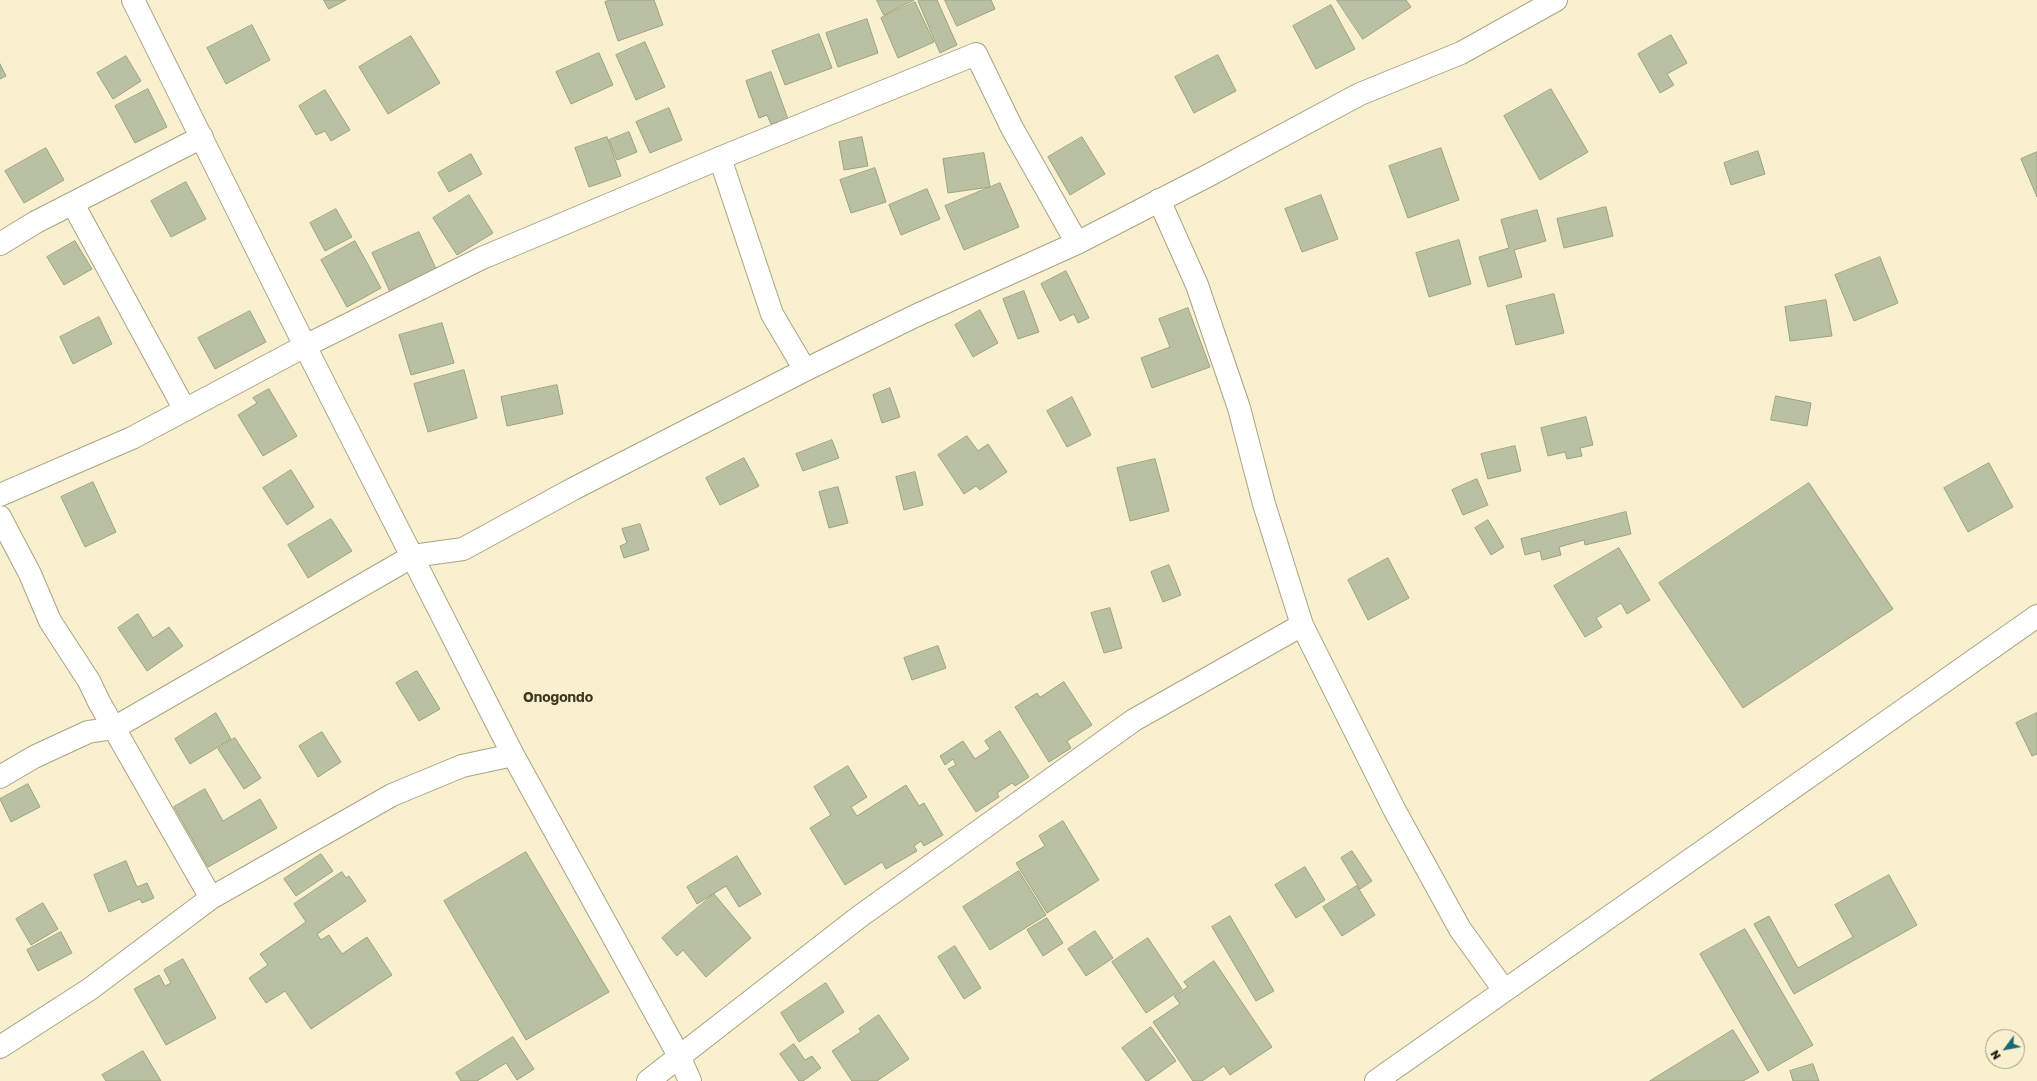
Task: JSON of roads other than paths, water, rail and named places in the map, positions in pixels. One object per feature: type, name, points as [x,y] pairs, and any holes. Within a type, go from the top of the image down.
[{"type":"street","points":[[133,0],[305,346],[513,755],[679,1056],[690,1081]]},
{"type":"street","points":[[0,777],[34,757],[88,732],[114,728],[412,556],[463,549],[573,489],[805,370],[914,316],[1077,243],[1360,94],[1461,53],[1556,0]]},
{"type":"street","points":[[0,495],[132,438],[305,346],[482,258],[720,158],[976,54],[1012,128],[1077,243]]},
{"type":"street","points":[[0,244],[36,222],[202,137]]},
{"type":"street","points":[[720,158],[772,314],[805,370]]},
{"type":"street","points":[[1159,200],[1197,285],[1236,401],[1264,504],[1302,625],[1395,811],[1460,929],[1504,990]]},
{"type":"street","points":[[73,204],[185,410]]},
{"type":"street","points":[[0,517],[30,574],[50,621],[89,681],[99,702],[211,898]]},
{"type":"street","points":[[1376,1081],[2037,616]]},
{"type":"street","points":[[648,1081],[859,917],[1134,720],[1302,625]]},
{"type":"street","points":[[0,1047],[90,989],[211,898],[392,795],[462,766],[513,755]]},
{"type":"district","name":"Onogondo","points":[[558,698]]}]
